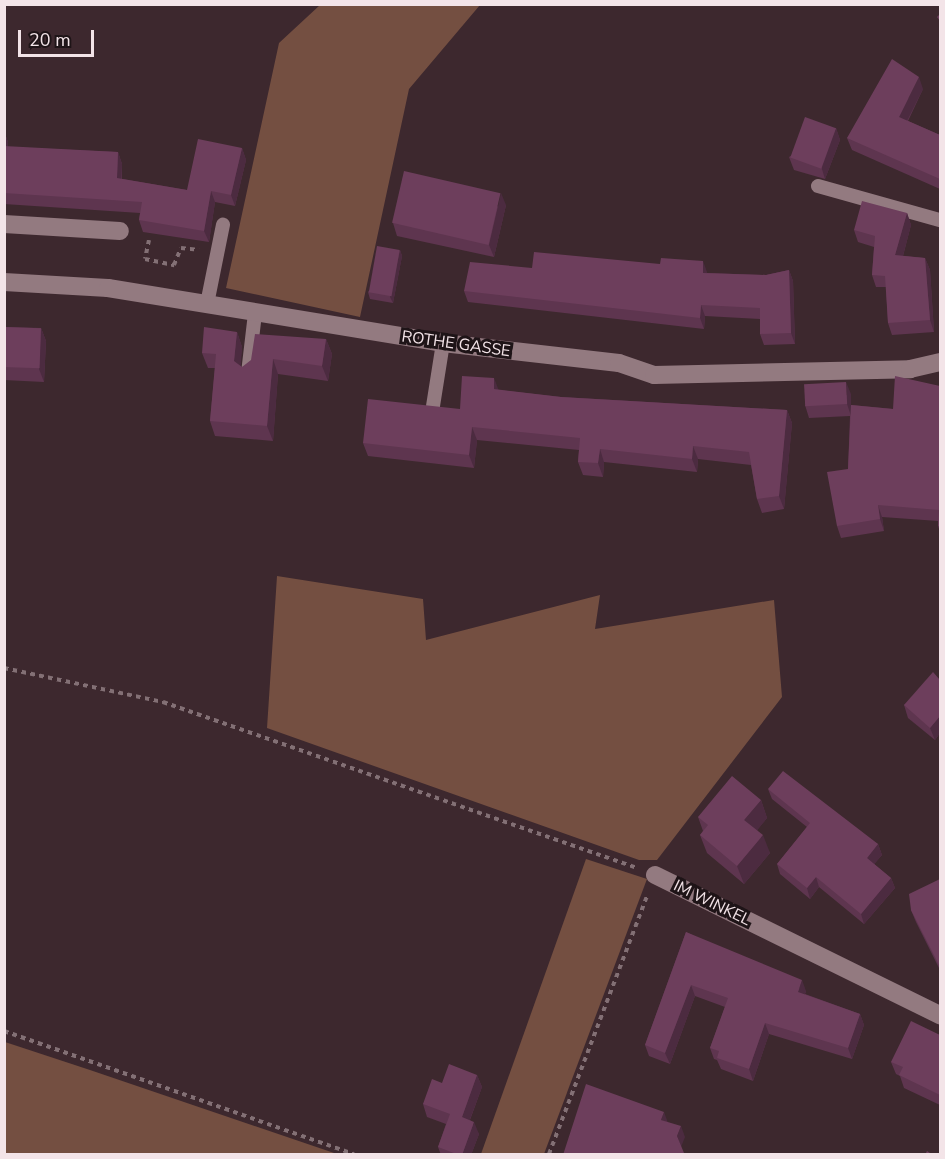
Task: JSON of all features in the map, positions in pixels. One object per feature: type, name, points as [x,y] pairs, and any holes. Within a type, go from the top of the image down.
[{"type":"street","points":[[4,224],[120,231]]},
{"type":"street","name":"ROTHE GASSE","points":[[4,282],[108,288],[443,343],[619,363],[654,375],[910,369],[940,362]]},
{"type":"street","name":"IM WINKEL","points":[[655,875],[940,1015]]},
{"type":"lane","points":[[818,186],[940,220]]},
{"type":"lane","points":[[207,304],[224,225]]},
{"type":"lane","points":[[248,373],[255,313]]},
{"type":"lane","points":[[433,406],[443,343]]},
{"type":"path","points":[[149,240],[145,259],[174,265],[181,248],[218,252]]},
{"type":"path","points":[[4,668],[163,702],[655,875]]},
{"type":"path","name":"IM WINKEL","points":[[549,1155],[655,875]]},
{"type":"path","points":[[4,1031],[354,1155]]},
{"type":"shaded area","points":[[320,5],[480,5],[409,89],[360,317],[226,288],[279,43]]},
{"type":"shaded area","points":[[277,576],[423,599],[426,640],[600,595],[595,629],[774,600],[782,697],[657,860],[639,860],[267,728]]},
{"type":"shaded area","points":[[586,859],[647,879],[544,1154],[481,1154]]},
{"type":"shaded area","points":[[5,1042],[90,1070],[337,1154],[5,1154]]},
{"type":"building","points":[[892,59],[919,77],[899,117],[940,135],[940,179],[847,138]]},
{"type":"building","points":[[805,117],[836,128],[821,169],[790,157]]},
{"type":"building","points":[[198,139],[242,148],[231,195],[211,191],[204,231],[139,220],[142,202],[4,193],[4,146],[118,152],[117,178],[187,190]]},
{"type":"building","points":[[404,171],[500,193],[489,245],[392,223]]},
{"type":"building","points":[[862,201],[907,213],[895,255],[925,258],[930,320],[888,323],[885,276],[872,275],[875,236],[854,230]]},
{"type":"building","points":[[377,246],[400,250],[391,296],[369,292]]},
{"type":"building","points":[[534,252],[660,264],[661,258],[703,261],[703,273],[766,275],[789,270],[791,333],[760,334],[760,308],[701,305],[700,318],[464,291],[470,262],[532,268]]},
{"type":"building","points":[[4,327],[41,328],[40,368],[4,367]]},
{"type":"building","points":[[204,327],[237,332],[234,361],[242,367],[251,360],[255,334],[326,339],[322,366],[273,359],[267,426],[210,421],[216,354],[202,353]]},
{"type":"building","points":[[462,376],[494,378],[494,389],[561,397],[787,410],[779,496],[757,499],[749,452],[693,446],[692,459],[600,449],[598,463],[578,462],[580,438],[472,427],[469,455],[363,443],[368,399],[460,409]]},
{"type":"building","points":[[895,376],[940,386],[940,526],[938,526],[939,510],[878,505],[880,519],[837,526],[827,472],[848,469],[851,405],[893,409]]},
{"type":"building","points":[[846,382],[847,404],[805,406],[804,384]]},
{"type":"building","points":[[933,672],[940,680],[940,716],[930,728],[904,705]]},
{"type":"building","points":[[783,771],[878,844],[867,858],[891,878],[861,914],[816,877],[807,888],[777,864],[810,823],[768,789]]},
{"type":"building","points":[[732,776],[761,800],[744,820],[763,835],[737,866],[700,835],[708,825],[698,817]]},
{"type":"building","points":[[940,879],[940,967],[911,910],[909,894]]},
{"type":"building","points":[[686,932],[802,980],[798,992],[860,1014],[848,1048],[765,1023],[749,1069],[717,1058],[719,1051],[710,1048],[728,998],[691,985],[665,1053],[645,1045]]},
{"type":"building","points":[[911,1021],[940,1035],[940,1095],[899,1075],[903,1067],[891,1062]]},
{"type":"building","points":[[449,1064],[477,1075],[462,1117],[474,1122],[462,1155],[438,1147],[450,1114],[423,1104],[432,1079],[442,1083]]},
{"type":"building","points":[[586,1084],[664,1112],[661,1120],[681,1126],[677,1136],[684,1155],[563,1155]]}]
